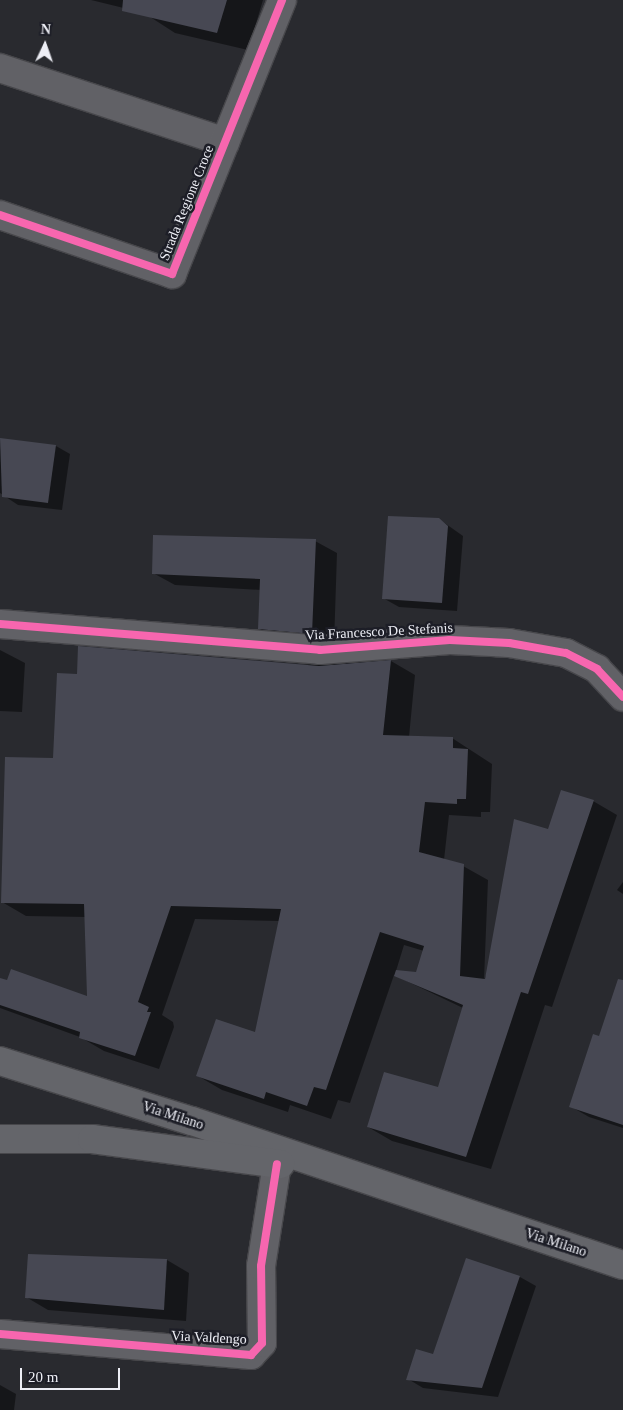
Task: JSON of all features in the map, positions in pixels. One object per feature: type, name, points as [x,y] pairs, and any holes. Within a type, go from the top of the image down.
[{"type":"main road","name":"Via Milano","points":[[0,1061],[192,1122],[623,1266]]},
{"type":"main road","name":"Via Milano","points":[[0,1139],[92,1139],[346,1174]]},
{"type":"street","name":"Strada Regione Croce","points":[[0,215],[172,274],[282,0]]},
{"type":"street","name":"Strada Regione Croce","points":[[0,68],[225,142]]},
{"type":"street","name":"Via Francesco De Stefanis","points":[[0,624],[320,650],[450,640],[510,643],[566,653],[597,669],[623,697]]},
{"type":"street","name":"Via Valdengo","points":[[0,1334],[251,1355],[262,1343],[261,1266],[276,1164]]},
{"type":"building","points":[[123,0],[227,0],[217,33],[122,11]]},
{"type":"building","points":[[0,438],[56,445],[48,503],[2,497]]},
{"type":"building","points":[[388,516],[439,518],[448,526],[442,603],[382,599]]},
{"type":"building","points":[[153,535],[316,539],[312,634],[258,629],[260,579],[152,574]]},
{"type":"building","points":[[78,646],[319,666],[391,660],[383,735],[453,737],[453,748],[468,749],[466,799],[457,799],[457,804],[425,802],[419,852],[464,864],[460,976],[485,979],[514,819],[548,829],[561,790],[594,800],[528,994],[521,992],[466,1157],[367,1127],[384,1072],[438,1087],[463,1005],[394,976],[396,970],[416,972],[424,946],[380,932],[326,1090],[314,1087],[307,1106],[266,1092],[264,1099],[196,1076],[216,1019],[255,1032],[281,909],[171,906],[138,1002],[149,1007],[147,1012],[151,1012],[135,1056],[79,1038],[80,1032],[0,1005],[0,978],[7,980],[11,969],[87,996],[84,904],[1,903],[5,757],[53,758],[57,673],[77,674]]},
{"type":"building","points":[[618,979],[623,980],[623,1125],[569,1107],[593,1034],[599,1036]]},
{"type":"building","points":[[28,1254],[167,1259],[164,1310],[25,1298]]},
{"type":"building","points":[[466,1258],[520,1276],[482,1388],[406,1380],[416,1349],[433,1354]]},
{"type":"cycle path","points":[[0,215],[172,274],[282,0]]},
{"type":"cycle path","points":[[0,624],[320,650],[450,640],[509,643],[566,653],[597,669],[623,697]]},
{"type":"cycle path","points":[[0,1334],[251,1355],[262,1343],[261,1266],[277,1164]]}]
